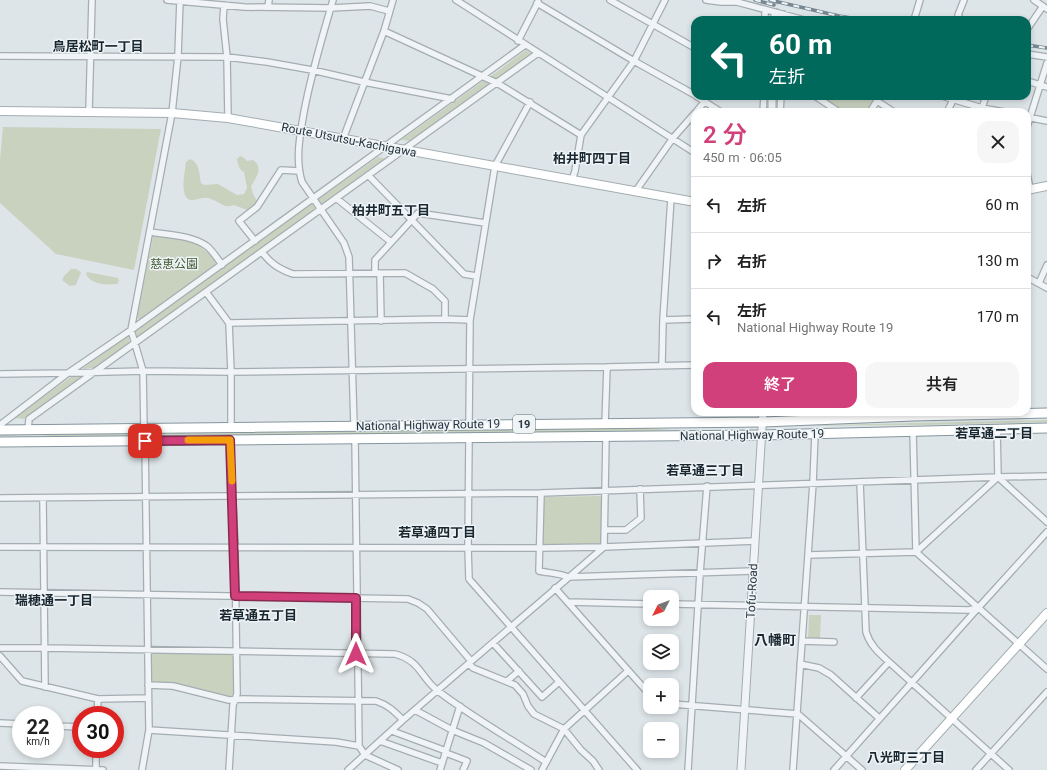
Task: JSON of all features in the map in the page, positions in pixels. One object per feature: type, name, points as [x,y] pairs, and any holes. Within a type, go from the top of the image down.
[{"type":"highway","name":"National Highway Route 19","points":[[1031,413],[1047,413]]},
{"type":"highway","name":"National Highway Route 19","points":[[0,430],[763,422],[817,416]]},
{"type":"highway","name":"National Highway Route 19","points":[[0,442],[762,435],[1047,428]]},
{"type":"main road","name":"Route Utsutsu-Kachigawa","points":[[0,111],[172,113],[228,118],[403,151],[691,201]]},
{"type":"main road","points":[[1031,190],[1047,188]]},
{"type":"main road","points":[[905,770],[1047,613]]},
{"type":"street","points":[[89,111],[92,0]]},
{"type":"street","points":[[167,0],[268,7],[331,8],[370,6],[389,11]]},
{"type":"street","points":[[268,7],[269,0]]},
{"type":"street","points":[[333,0],[312,70],[300,132],[298,171],[302,182],[344,243],[349,257],[354,426]]},
{"type":"street","points":[[343,139],[384,31],[393,0]]},
{"type":"street","points":[[456,0],[691,150]]},
{"type":"street","points":[[610,0],[691,46]]},
{"type":"street","points":[[572,180],[575,171],[580,135],[634,61],[665,0]]},
{"type":"street","points":[[706,0],[737,2],[780,16]]},
{"type":"street","points":[[915,16],[920,0]]},
{"type":"street","points":[[959,16],[964,0]]},
{"type":"street","points":[[1031,24],[1045,7],[1034,0]]},
{"type":"street","points":[[144,429],[143,371],[131,330],[172,113],[178,56],[180,1]]},
{"type":"street","points":[[518,41],[538,2],[634,61],[691,93]]},
{"type":"street","points":[[224,5],[223,19],[228,118]]},
{"type":"street","points":[[765,10],[765,16]]},
{"type":"street","points":[[384,31],[497,83],[530,102],[580,135]]},
{"type":"street","points":[[0,425],[68,374],[314,199],[525,45]]},
{"type":"street","points":[[28,430],[29,419],[262,252],[319,207],[336,198],[403,151],[538,53]]},
{"type":"street","points":[[1031,55],[1047,57]]},
{"type":"street","points":[[0,56],[178,56],[226,58],[267,62],[312,70],[364,82],[452,99]]},
{"type":"street","points":[[1031,111],[1047,63]]},
{"type":"street","points":[[1031,82],[1047,87]]},
{"type":"street","points":[[821,100],[833,108]]},
{"type":"street","points":[[879,100],[889,108]]},
{"type":"street","points":[[949,108],[953,100],[982,108],[985,100]]},
{"type":"street","points":[[699,108],[705,101],[715,108]]},
{"type":"street","points":[[469,425],[470,320],[495,166],[530,102]]},
{"type":"street","points":[[635,192],[673,138],[691,117]]},
{"type":"street","points":[[1031,117],[1047,121]]},
{"type":"street","points":[[254,241],[240,221],[257,207],[281,170],[298,171]]},
{"type":"street","points":[[368,175],[464,274],[476,276]]},
{"type":"street","points":[[336,198],[391,242]]},
{"type":"street","points":[[662,365],[663,320],[671,198]]},
{"type":"street","points":[[381,321],[378,273],[375,260],[411,219],[418,213],[485,223]]},
{"type":"street","points":[[150,232],[184,237],[200,242],[207,247],[222,265]]},
{"type":"street","points":[[262,252],[269,262],[280,270],[293,274],[405,272],[433,289],[445,300],[445,319]]},
{"type":"street","points":[[1039,283],[1047,265]]},
{"type":"street","points":[[1031,279],[1047,288]]},
{"type":"street","points":[[206,292],[229,323],[231,428]]},
{"type":"street","points":[[229,323],[445,319],[470,320]]},
{"type":"street","points":[[663,320],[691,319]]},
{"type":"street","points":[[0,374],[691,365]]},
{"type":"street","points":[[605,424],[607,367]]},
{"type":"street","name":"Tofu-Road","points":[[741,770],[763,416]]},
{"type":"street","points":[[997,429],[998,476],[1047,522]]},
{"type":"street","points":[[913,431],[916,552],[1047,669]]},
{"type":"street","points":[[793,770],[798,714],[815,434]]},
{"type":"street","points":[[348,770],[437,690],[604,547],[606,437]]},
{"type":"street","points":[[355,438],[356,654],[359,746],[365,755],[398,770]]},
{"type":"street","points":[[469,438],[469,579],[638,770]]},
{"type":"street","points":[[229,770],[233,705],[237,694],[233,496],[230,440]]},
{"type":"street","points":[[142,770],[149,730],[145,441]]},
{"type":"street","points":[[808,555],[916,552],[998,476]]},
{"type":"street","points":[[0,498],[146,498],[541,493],[998,476],[1047,476]]},
{"type":"street","points":[[860,482],[866,632],[869,641],[872,646],[889,662],[1009,770]]},
{"type":"street","points":[[688,770],[707,486]]},
{"type":"street","points":[[605,530],[626,530],[641,518],[640,489]]},
{"type":"street","points":[[541,493],[539,571],[568,577],[753,571]]},
{"type":"street","points":[[43,498],[45,687]]},
{"type":"street","points":[[834,770],[1047,532]]},
{"type":"street","points":[[0,547],[539,548],[702,544],[755,541]]},
{"type":"street","points":[[555,588],[643,687]]},
{"type":"street","points":[[0,592],[408,599],[427,609],[470,662],[473,668],[515,685],[523,694],[528,706],[534,714],[564,729],[599,770]]},
{"type":"street","points":[[568,602],[643,604]]},
{"type":"street","points":[[679,604],[969,610],[978,608]]},
{"type":"street","points":[[802,641],[834,642]]},
{"type":"street","points":[[493,643],[542,696],[559,682]]},
{"type":"street","points":[[0,648],[395,654],[410,659],[417,665],[437,690],[546,762]]},
{"type":"street","points":[[0,656],[22,681],[98,699],[148,698]]},
{"type":"street","points":[[856,698],[889,662]]},
{"type":"street","points":[[800,664],[819,668],[831,675],[879,718]]},
{"type":"street","points":[[507,681],[519,671]]},
{"type":"street","points":[[542,770],[564,729],[628,671]]},
{"type":"street","points":[[148,685],[173,686],[229,700],[376,701],[386,705],[403,720]]},
{"type":"street","points":[[976,770],[1047,692]]},
{"type":"street","points":[[98,699],[98,706]]},
{"type":"street","points":[[679,705],[798,714],[862,770]]},
{"type":"street","points":[[440,770],[460,706]]},
{"type":"street","points":[[415,710],[452,730],[484,743],[531,770]]},
{"type":"street","points":[[0,723],[12,724]]},
{"type":"street","points":[[149,730],[336,742],[359,746]]},
{"type":"street","points":[[392,730],[466,761],[463,770]]},
{"type":"street","points":[[380,741],[442,763]]},
{"type":"street","points":[[96,758],[96,770]]},
{"type":"street","points":[[0,766],[103,770]]},
{"type":"green space","points":[[526,50],[533,55],[498,79],[496,80],[491,77],[491,76]]},
{"type":"green space","points":[[483,81],[490,83],[490,85],[411,141],[401,140]]},
{"type":"green space","points":[[826,100],[874,100],[869,108],[837,108]]},
{"type":"green space","points":[[3,127],[161,129],[134,270],[56,254],[0,203],[0,160]]},
{"type":"green space","points":[[240,156],[247,161],[253,160],[259,169],[251,186],[257,201],[254,205],[247,210],[234,205],[225,206],[209,198],[193,200],[188,199],[185,196],[184,185],[186,162],[190,159],[196,163],[201,183],[204,185],[218,184],[237,195],[244,194],[247,188],[244,172],[238,165],[237,161]]},
{"type":"green space","points":[[378,157],[387,159],[323,205],[318,199]]},
{"type":"green space","points":[[312,203],[316,210],[137,338],[135,331]]},
{"type":"green space","name":"慈恵公園","points":[[155,236],[182,240],[197,245],[204,249],[217,263],[140,320],[137,318],[153,237]]},
{"type":"green space","points":[[71,269],[76,269],[81,272],[76,285],[70,286],[62,280]]},
{"type":"green space","points":[[87,272],[118,278],[119,281],[117,284],[100,284],[88,278],[86,274]]},
{"type":"green space","points":[[128,335],[130,343],[95,368],[82,369]]},
{"type":"green space","points":[[71,377],[83,377],[24,419],[14,418]]},
{"type":"green space","points":[[1047,420],[1047,422],[927,425],[781,426]]},
{"type":"green space","points":[[646,428],[671,430],[743,430],[65,437],[39,435],[0,436],[0,435]]},
{"type":"green space","points":[[600,496],[602,498],[602,543],[599,546],[545,545],[543,543],[543,499],[545,497]]},
{"type":"green space","points":[[809,615],[821,615],[820,639],[808,639]]},
{"type":"green space","points":[[153,653],[231,654],[233,656],[235,694],[229,698],[154,683],[151,681],[151,655]]},
{"type":"tunnel","points":[[775,0],[775,15]]},
{"type":"railway","points":[[755,0],[774,5]]},
{"type":"railway","points":[[770,0],[839,16]]},
{"type":"railway","points":[[1031,46],[1047,48]]},
{"type":"slow traffic","points":[[188,440],[230,440],[232,481]]},
{"type":"district","name":"鳥居松町一丁目","points":[[98,46]]},
{"type":"district","name":"柏井町四丁目","points":[[592,158]]},
{"type":"district","name":"柏井町五丁目","points":[[391,210]]},
{"type":"district","name":"若草通二丁目","points":[[994,433]]},
{"type":"district","name":"若草通三丁目","points":[[705,470]]},
{"type":"district","name":"若草通四丁目","points":[[437,532]]},
{"type":"district","name":"瑞穂通一丁目","points":[[54,600]]},
{"type":"district","name":"若草通五丁目","points":[[258,615]]},
{"type":"district","name":"八幡町","points":[[775,640]]},
{"type":"district","name":"八光町三丁目","points":[[906,757]]},
{"type":"route","points":[[145,441],[230,440],[234,522],[235,596],[356,598],[356,654]]}]
